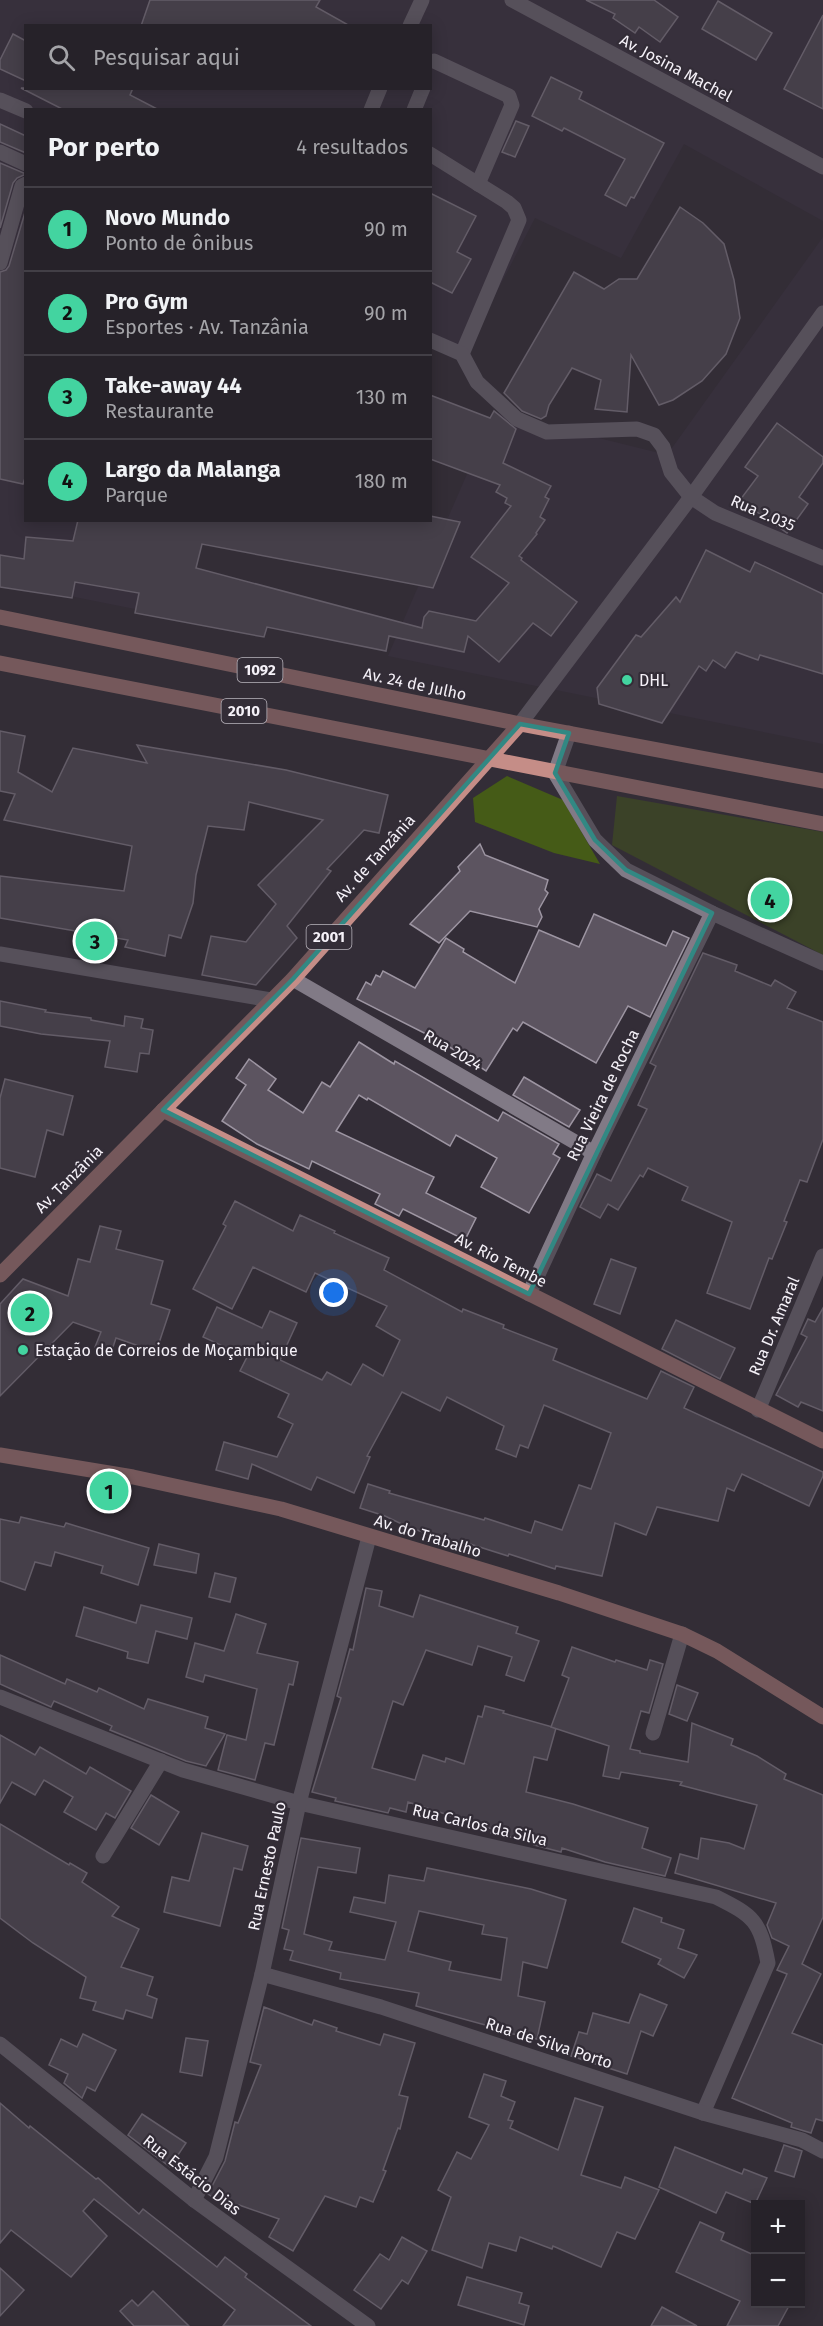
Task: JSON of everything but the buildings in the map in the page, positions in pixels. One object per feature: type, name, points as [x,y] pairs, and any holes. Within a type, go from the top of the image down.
[{"type":"main road","name":"Av. 24 de Julho","points":[[0,617],[520,724],[823,781]]},
{"type":"main road","name":"2010","points":[[0,663],[823,824]]},
{"type":"main road","name":"Av. de Tanzânia","points":[[163,1110],[293,978],[520,724]]},
{"type":"main road","name":"Av. Tanzânia","points":[[0,1275],[163,1110]]},
{"type":"main road","name":"Av. Rio Tembe","points":[[163,1110],[823,1441]]},
{"type":"main road","name":"Av. do Trabalho","points":[[0,1455],[133,1477],[270,1507],[559,1593],[682,1634],[717,1651],[823,1717]]},
{"type":"street","points":[[411,24],[422,0]]},
{"type":"street","name":"Av. Josina Machel","points":[[512,0],[823,167]]},
{"type":"street","points":[[434,61],[509,96],[512,105],[478,184]]},
{"type":"street","points":[[372,108],[379,90]]},
{"type":"street","points":[[415,108],[422,90]]},
{"type":"street","points":[[0,99],[24,110]]},
{"type":"street","points":[[0,152],[24,163]]},
{"type":"street","points":[[432,155],[507,202],[514,208],[519,220],[462,354],[432,341]]},
{"type":"street","points":[[0,263],[24,185]]},
{"type":"street","points":[[520,724],[691,497],[823,313]]},
{"type":"street","name":"Rua 2.035","points":[[462,354],[477,382],[517,419],[547,432],[637,429],[654,435],[663,447],[671,472],[691,497],[715,513],[823,558]]},
{"type":"street","points":[[568,733],[555,773],[595,840],[626,870],[712,913],[823,963]]},
{"type":"street","name":"Rua Vieira de Rocha","points":[[529,1294],[594,1153],[712,913]]},
{"type":"street","points":[[0,954],[271,1000]]},
{"type":"street","name":"Rua 2024","points":[[293,978],[594,1153]]},
{"type":"street","name":"Rua Dr. Amaral","points":[[758,1410],[823,1256]]},
{"type":"street","name":"Rua Ernesto Paulo","points":[[194,2200],[216,2157],[262,1974],[299,1803],[369,1537]]},
{"type":"street","points":[[653,1733],[682,1634]]},
{"type":"street","name":"Rua Carlos da Silva","points":[[0,1697],[183,1770],[299,1803],[716,1897],[754,1920],[763,1937],[768,1963],[703,2113]]},
{"type":"street","points":[[103,1856],[161,1761]]},
{"type":"street","name":"Rua de Silva Porto","points":[[262,1974],[381,2007],[703,2113],[802,2140],[823,2151]]},
{"type":"street","name":"Rua Estácio Dias","points":[[1,2047],[194,2200],[368,2326]]},
{"type":"highlighted area","points":[[520,724],[569,733],[555,773],[595,840],[626,870],[712,913],[529,1294],[163,1110],[293,979]]},
{"type":"shaded area","points":[[0,0],[823,0],[823,221],[684,144],[621,258],[535,218],[463,357],[432,344],[432,108],[24,108],[24,522],[175,522],[135,609],[0,582]]},
{"type":"shaded area","points":[[823,237],[823,744],[388,656],[494,412],[667,455]]},
{"type":"green space","points":[[507,776],[563,800],[600,864],[554,853],[475,822],[473,798]]},
{"type":"green space","points":[[617,796],[823,832],[823,955],[612,845]]},
{"type":"place","name":"DHL","points":[[627,680]]},
{"type":"place","name":"Largo da Malanga","points":[[770,900]]},
{"type":"place","name":"Take-away 44","points":[[95,941]]},
{"type":"place","name":"Pro Gym","points":[[30,1313]]},
{"type":"place","name":"Estação de Correios de Moçambique","points":[[23,1350]]},
{"type":"place","name":"Novo Mundo","points":[[109,1491]]}]
